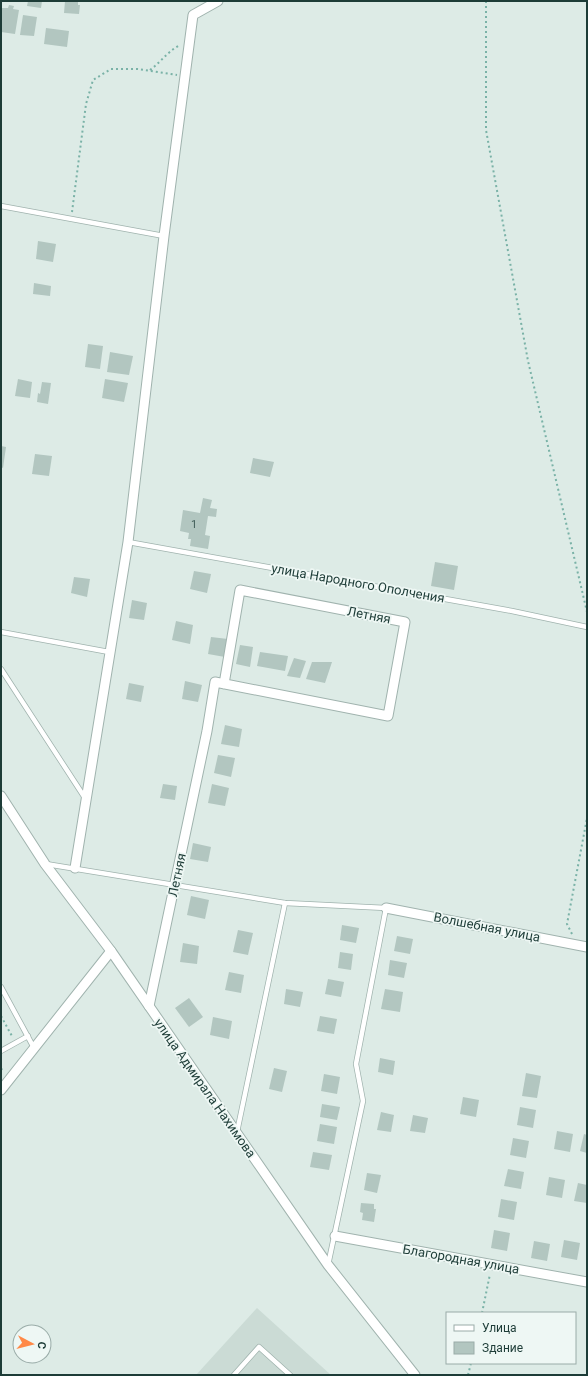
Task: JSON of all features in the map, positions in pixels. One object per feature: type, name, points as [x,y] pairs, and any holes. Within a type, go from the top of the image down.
[{"type":"street","points":[[75,868],[128,542],[164,236],[193,15],[218,1]]},
{"type":"street","name":"Летняя","points":[[149,1006],[207,731],[215,682],[224,684],[388,716],[405,622],[240,590],[224,684]]},
{"type":"street","name":"улица Адмирала Нахимова","points":[[1,796],[46,864],[111,951],[328,1265],[415,1375]]},
{"type":"street","name":"Волшебная улица","points":[[386,908],[587,947]]},
{"type":"street","points":[[1,1090],[111,951]]},
{"type":"street","name":"Благородная улица","points":[[334,1236],[587,1282]]},
{"type":"lane","points":[[1,206],[164,236]]},
{"type":"lane","name":"улица Народного Ополчения","points":[[128,542],[512,611],[587,627]]},
{"type":"lane","points":[[1,632],[109,652]]},
{"type":"lane","points":[[1,669],[86,799]]},
{"type":"lane","points":[[46,864],[285,902],[386,908],[356,1064],[363,1101],[328,1265]]},
{"type":"lane","points":[[237,1133],[285,902]]},
{"type":"lane","points":[[1,987],[3,995],[34,1048]]},
{"type":"lane","points":[[1,1051],[28,1036]]},
{"type":"lane","points":[[234,1375],[259,1347],[290,1375]]},
{"type":"path","points":[[486,1],[486,130],[528,362],[587,612]]},
{"type":"path","points":[[149,70],[158,64],[170,50],[190,39]]},
{"type":"path","points":[[71,219],[86,104],[93,80],[111,69],[149,70],[185,76]]},
{"type":"path","points":[[577,945],[567,924],[587,818]]},
{"type":"path","points":[[1,1016],[16,1043]]},
{"type":"path","points":[[1,1070],[4,1066]]},
{"type":"path","points":[[482,1312],[492,1265]]},
{"type":"path","points":[[468,1375],[471,1364]]},
{"type":"shaded area","points":[[257,1308],[331,1375],[196,1375]]},
{"type":"building","points":[[28,1],[42,1],[41,8],[27,6]]},
{"type":"building","points":[[65,1],[78,1],[78,5],[80,5],[79,14],[64,13]]},
{"type":"building","points":[[9,5],[14,6],[13,9],[19,10],[15,34],[1,32],[2,8],[8,8]]},
{"type":"building","points":[[23,15],[37,17],[34,36],[20,35]]},
{"type":"building","points":[[46,28],[69,31],[67,47],[44,44]]},
{"type":"building","points":[[38,241],[56,244],[53,262],[36,259]]},
{"type":"building","points":[[34,283],[51,286],[50,296],[33,294]]},
{"type":"building","points":[[88,344],[103,346],[100,369],[85,367]]},
{"type":"building","points":[[110,352],[133,356],[129,375],[107,372]]},
{"type":"building","points":[[18,379],[32,382],[30,398],[15,396]]},
{"type":"building","points":[[105,379],[128,383],[124,402],[102,398]]},
{"type":"building","points":[[42,382],[51,383],[48,404],[37,402],[38,393],[40,394]]},
{"type":"building","points":[[1,446],[6,447],[3,468],[1,467]]},
{"type":"building","points":[[35,454],[52,456],[49,476],[32,474]]},
{"type":"building","points":[[253,458],[274,462],[270,477],[250,473]]},
{"type":"building","points":[[203,498],[212,500],[210,508],[217,509],[216,517],[208,516],[205,535],[210,536],[208,549],[190,546],[191,539],[188,539],[189,533],[180,531],[183,510],[200,513]]},
{"type":"building","points":[[435,562],[458,566],[454,590],[431,586]]},
{"type":"building","points":[[194,571],[211,574],[207,593],[190,589]]},
{"type":"building","points":[[74,577],[90,579],[87,597],[71,593]]},
{"type":"building","points":[[132,600],[147,603],[144,620],[129,618]]},
{"type":"building","points":[[176,621],[193,625],[190,644],[172,640]]},
{"type":"building","points":[[211,637],[228,639],[225,657],[208,654]]},
{"type":"building","points":[[240,645],[253,647],[250,667],[236,664]]},
{"type":"building","points":[[260,652],[288,656],[285,671],[257,666]]},
{"type":"building","points":[[294,658],[306,661],[300,678],[287,676]]},
{"type":"building","points":[[312,662],[332,662],[325,683],[306,679]]},
{"type":"building","points":[[185,681],[202,685],[198,702],[182,699]]},
{"type":"building","points":[[129,683],[144,686],[141,702],[126,699]]},
{"type":"building","points":[[225,725],[242,729],[239,747],[221,744]]},
{"type":"building","points":[[218,755],[235,758],[231,777],[214,773]]},
{"type":"building","points":[[163,784],[177,786],[175,800],[160,798]]},
{"type":"building","points":[[212,784],[229,788],[225,806],[208,803]]},
{"type":"building","points":[[193,843],[211,847],[208,862],[190,859]]},
{"type":"building","points":[[191,896],[209,900],[205,919],[187,915]]},
{"type":"building","points":[[342,925],[359,928],[356,943],[340,940]]},
{"type":"building","points":[[238,930],[253,933],[248,955],[233,952]]},
{"type":"building","points":[[397,936],[413,939],[410,954],[394,951]]},
{"type":"building","points":[[183,943],[199,946],[197,964],[180,962]]},
{"type":"building","points":[[340,952],[353,954],[351,970],[338,968]]},
{"type":"building","points":[[390,960],[407,963],[404,978],[388,975]]},
{"type":"building","points":[[229,972],[244,975],[241,993],[225,990]]},
{"type":"building","points":[[328,979],[344,982],[341,997],[325,994]]},
{"type":"building","points":[[286,989],[303,992],[300,1007],[284,1004]]},
{"type":"building","points":[[385,989],[403,992],[400,1012],[381,1009]]},
{"type":"building","points":[[189,998],[203,1017],[189,1027],[175,1008]]},
{"type":"building","points":[[320,1016],[337,1019],[334,1034],[317,1031]]},
{"type":"building","points":[[213,1017],[232,1021],[229,1039],[210,1035]]},
{"type":"building","points":[[380,1058],[395,1061],[393,1075],[378,1072]]},
{"type":"building","points":[[274,1068],[287,1071],[282,1092],[269,1089]]},
{"type":"building","points":[[526,1073],[541,1076],[537,1098],[522,1096]]},
{"type":"building","points":[[324,1074],[340,1077],[337,1094],[321,1091]]},
{"type":"building","points":[[463,1097],[479,1100],[476,1117],[460,1114]]},
{"type":"building","points":[[322,1104],[340,1107],[337,1120],[320,1117]]},
{"type":"building","points":[[520,1107],[536,1110],[533,1128],[517,1125]]},
{"type":"building","points":[[381,1112],[394,1115],[391,1132],[377,1130]]},
{"type":"building","points":[[413,1115],[428,1118],[425,1133],[410,1131]]},
{"type":"building","points":[[320,1124],[337,1127],[334,1144],[317,1141]]},
{"type":"building","points":[[557,1131],[573,1134],[570,1152],[554,1149]]},
{"type":"building","points":[[584,1134],[587,1135],[587,1153],[580,1151]]},
{"type":"building","points":[[513,1138],[529,1141],[526,1158],[510,1155]]},
{"type":"building","points":[[313,1152],[332,1155],[329,1170],[310,1167]]},
{"type":"building","points":[[508,1169],[524,1172],[521,1189],[504,1186]]},
{"type":"building","points":[[367,1173],[381,1175],[377,1193],[364,1190]]},
{"type":"building","points":[[549,1177],[565,1180],[562,1198],[546,1195]]},
{"type":"building","points":[[578,1183],[587,1185],[587,1203],[574,1201]]},
{"type":"building","points":[[501,1199],[517,1202],[514,1220],[498,1217]]},
{"type":"building","points":[[361,1203],[374,1204],[374,1209],[376,1209],[374,1222],[362,1220],[363,1213],[360,1212]]},
{"type":"building","points":[[494,1230],[510,1233],[507,1251],[491,1248]]},
{"type":"building","points":[[564,1240],[580,1243],[577,1260],[561,1257]]},
{"type":"building","points":[[534,1241],[550,1244],[547,1261],[531,1258]]}]
